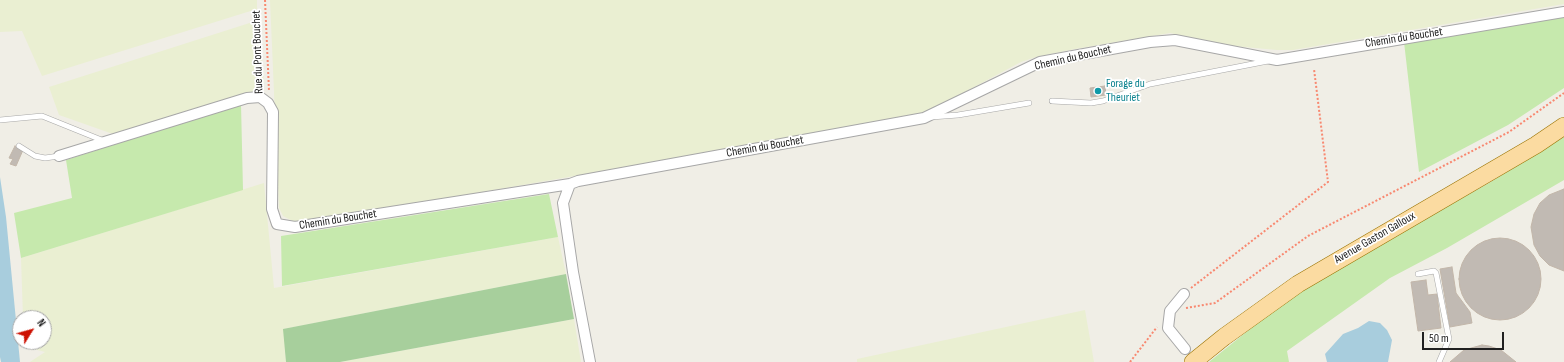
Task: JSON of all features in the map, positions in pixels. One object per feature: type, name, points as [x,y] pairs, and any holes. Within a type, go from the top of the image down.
[{"type":"main road","name":"Avenue Gaston Galloux","points":[[1189,356],[1229,333],[1298,284],[1536,145],[1564,126]]},
{"type":"street","name":"Chemin du Bouchet","points":[[268,103],[273,112],[272,209],[278,224],[295,227],[570,184],[578,181],[924,118],[1040,62],[1150,42],[1175,40],[1277,60],[1564,12]]},
{"type":"street","points":[[59,156],[247,98],[260,97],[268,103]]},
{"type":"street","points":[[570,184],[563,203],[573,272],[590,362]]},
{"type":"street","points":[[1184,294],[1170,311],[1168,328],[1189,356]]},
{"type":"lane","points":[[1052,101],[1091,103],[1103,101],[1150,84],[1277,60]]},
{"type":"lane","points":[[924,118],[958,115],[1029,103]]},
{"type":"lane","points":[[0,120],[42,116],[106,141]]},
{"type":"lane","points":[[19,146],[35,156],[45,158],[59,156]]},
{"type":"lane","points":[[1418,274],[1434,271],[1436,273],[1449,338],[1439,362]]},
{"type":"path","name":"Rue du Pont Bouchet","points":[[265,0],[269,90],[268,103]]},
{"type":"path","points":[[1184,294],[1328,182],[1314,70]]},
{"type":"path","points":[[1130,362],[1170,311],[1215,303],[1308,236],[1509,132],[1564,93]]},
{"type":"green space","points":[[0,0],[257,0],[257,9],[42,76],[22,31],[0,32]]},
{"type":"green space","points":[[270,0],[1564,0],[1564,4],[1293,50],[1233,46],[1170,33],[1075,49],[1036,57],[1021,62],[920,116],[298,224],[283,216],[279,208]]},
{"type":"green space","points":[[1564,16],[1564,88],[1508,125],[1419,172],[1404,42]]},
{"type":"green space","points":[[259,20],[264,83],[261,91],[113,134],[59,115],[49,87]]},
{"type":"green space","points":[[241,104],[243,190],[21,258],[14,213],[72,198],[66,160]]},
{"type":"green space","points":[[1564,137],[1564,180],[1447,248],[1390,278],[1287,351],[1289,362],[1209,362],[1290,297],[1322,277],[1489,183]]},
{"type":"green space","points":[[264,183],[274,288],[558,237],[566,274],[284,329],[286,362],[30,362],[45,352],[38,350],[52,350],[52,310],[23,310],[21,258]]},
{"type":"green space","points":[[549,194],[558,237],[282,286],[281,236]]},
{"type":"green space","points":[[566,274],[574,319],[340,362],[286,362],[283,329]]},
{"type":"green space","points":[[1085,310],[1094,362],[857,362],[857,359]]},
{"type":"green space","points":[[574,319],[581,362],[340,362]]},
{"type":"water","points":[[0,177],[6,217],[15,310],[12,310],[12,350],[19,350],[20,362],[1,362]]},
{"type":"water","points":[[1369,321],[1380,323],[1387,330],[1392,340],[1388,362],[1327,362],[1325,354],[1343,334],[1358,328]]},
{"type":"building","name":"Forage du Theuriet","points":[[1105,86],[1106,95],[1091,97],[1090,88]]},
{"type":"building","points":[[15,146],[23,150],[16,166],[10,164],[13,159],[9,158]]},
{"type":"building","points":[[1564,189],[1564,271],[1549,265],[1540,256],[1534,245],[1531,227],[1534,214],[1540,203],[1549,195]]},
{"type":"building","points":[[1500,238],[1516,241],[1529,250],[1538,263],[1541,279],[1538,295],[1529,308],[1516,317],[1500,320],[1484,317],[1471,308],[1462,295],[1459,279],[1462,263],[1471,250],[1484,241]]},
{"type":"building","points":[[1452,267],[1456,293],[1470,312],[1472,323],[1450,327],[1440,269]]},
{"type":"building","points":[[1426,280],[1428,295],[1437,294],[1441,328],[1418,331],[1411,282]]},
{"type":"building","points":[[1482,345],[1501,350],[1516,362],[1450,362],[1464,350]]},
{"type":"place","name":"Forage du Theuriet","points":[[1098,91]]}]
